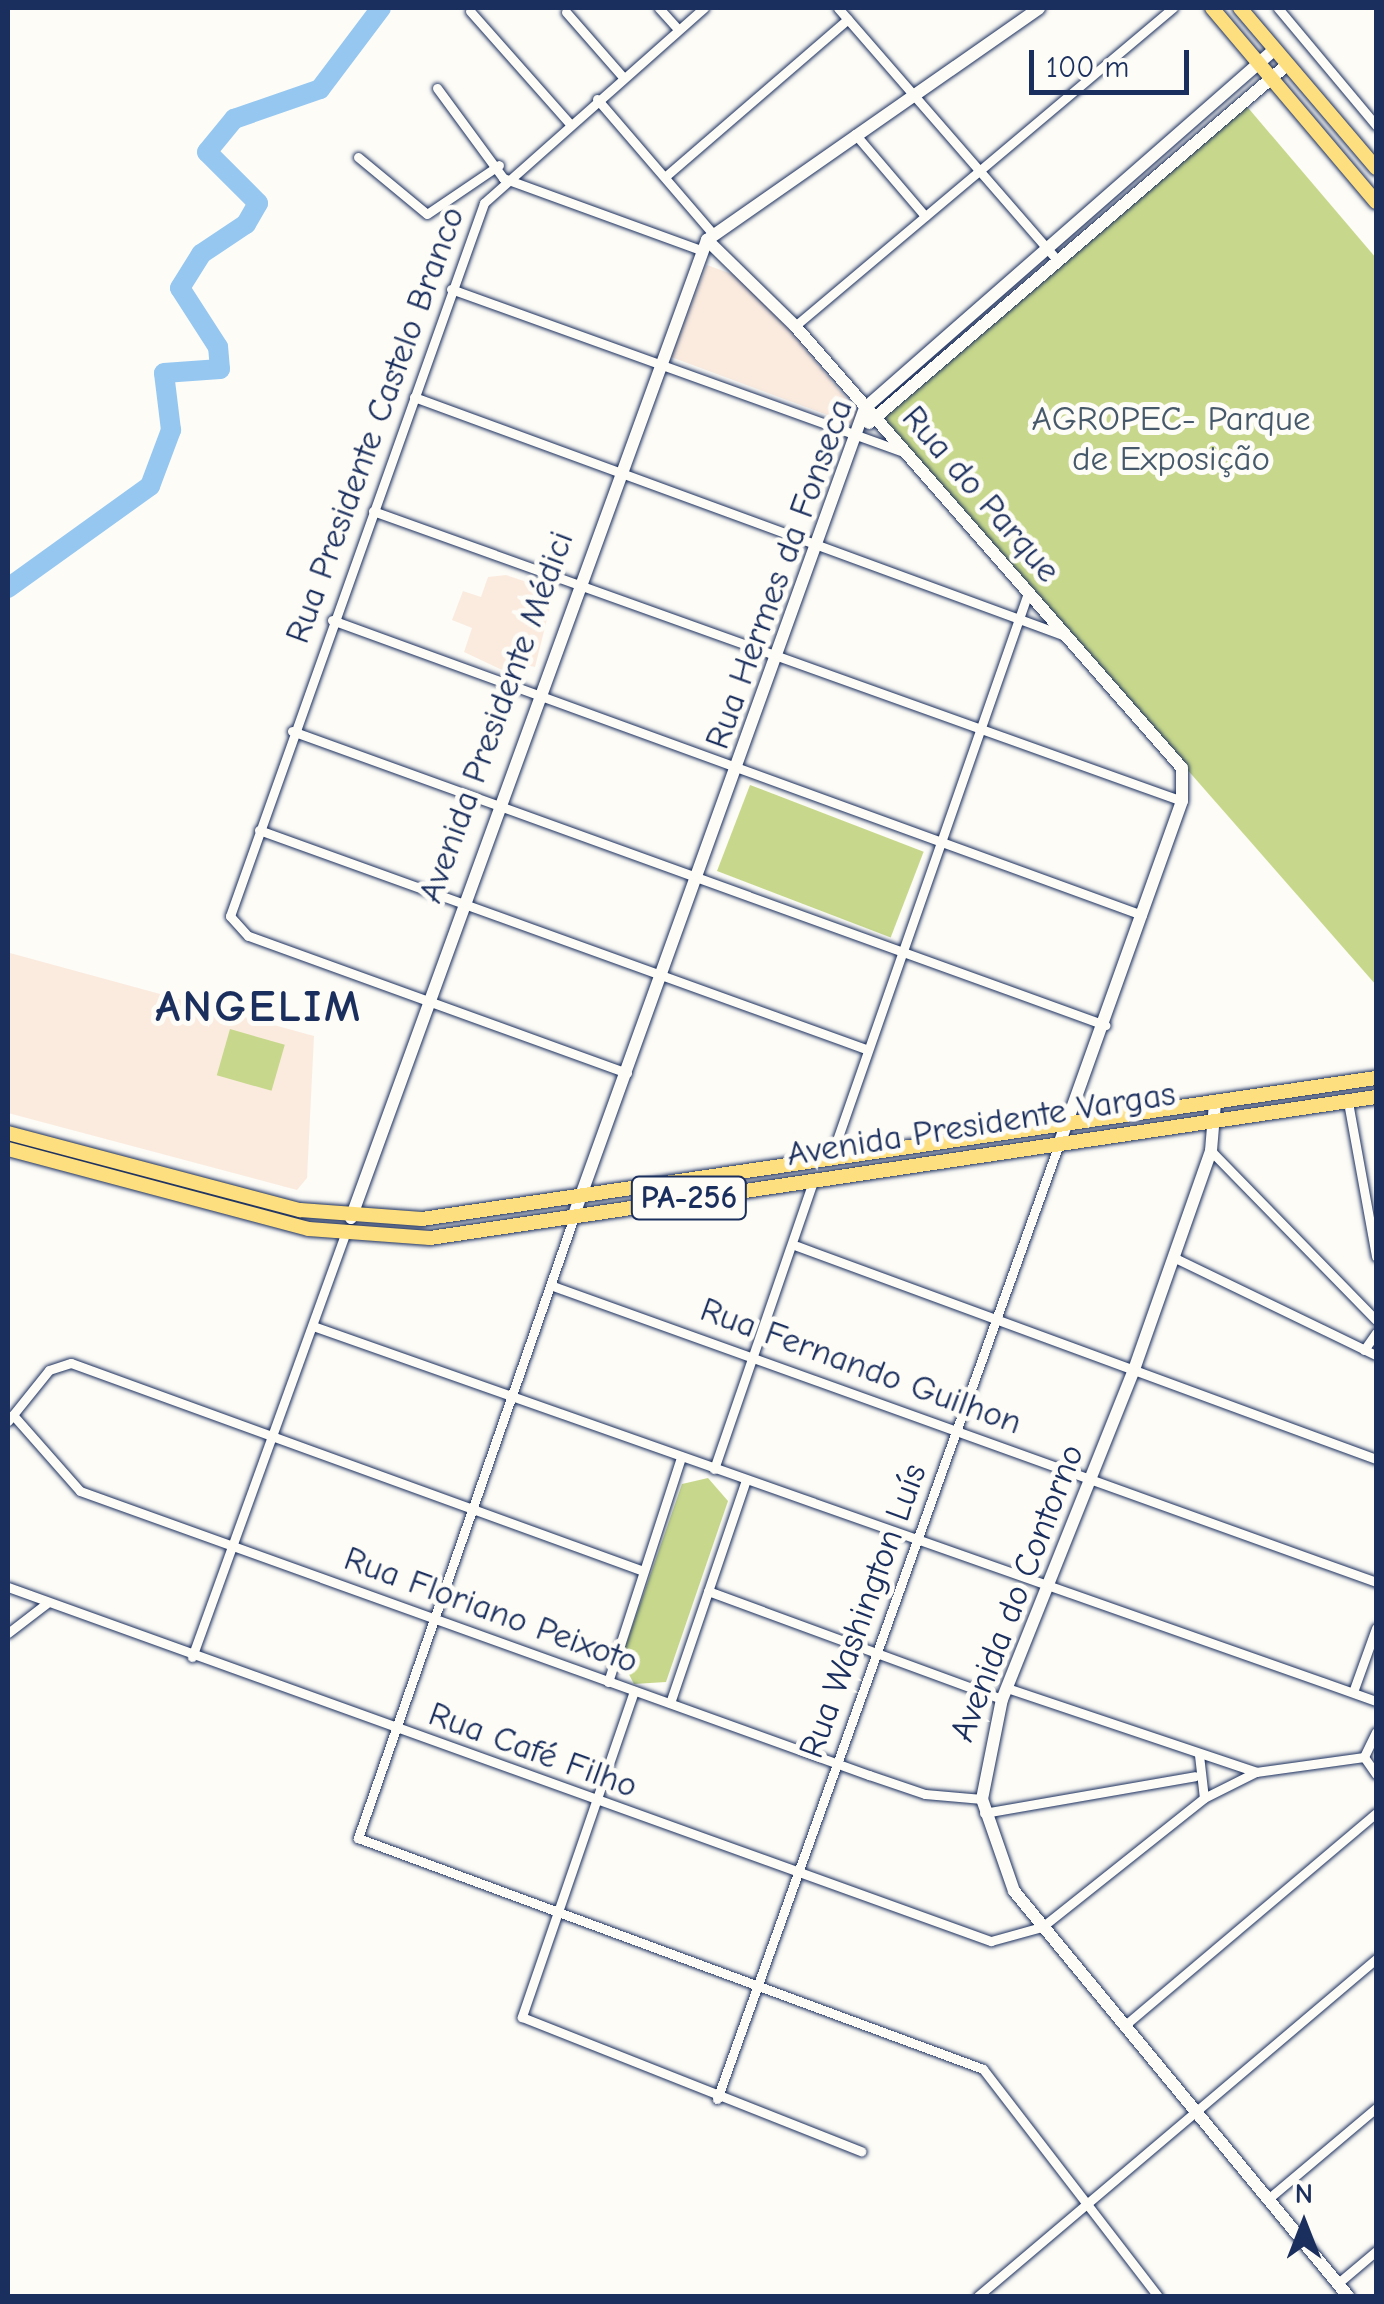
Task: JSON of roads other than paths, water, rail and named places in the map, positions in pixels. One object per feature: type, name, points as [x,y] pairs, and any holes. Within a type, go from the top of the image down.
[{"type":"main road","points":[[1212,8],[1376,202]]},
{"type":"main road","points":[[1240,8],[1376,168]]},
{"type":"main road","name":"Avenida Presidente Vargas","points":[[8,1150],[344,1236],[430,1238],[575,1212],[1060,1142],[1376,1078]]},
{"type":"main road","name":"Avenida Presidente Vargas","points":[[8,1134],[352,1218],[422,1219],[582,1192],[829,1162],[1072,1122],[1376,1097]]},
{"type":"street","points":[[658,8],[678,29]]},
{"type":"street","name":"Rua Presidente Castelo Branco","points":[[428,1000],[248,936],[230,916],[292,731],[452,290],[503,178],[704,8]]},
{"type":"street","points":[[838,8],[1050,253]]},
{"type":"street","points":[[707,242],[855,134],[1039,8]]},
{"type":"street","points":[[795,326],[1173,8]]},
{"type":"street","points":[[1278,8],[1376,125]]},
{"type":"street","points":[[470,12],[569,123]]},
{"type":"street","points":[[566,12],[622,76]]},
{"type":"street","points":[[666,176],[848,19]]},
{"type":"street","points":[[861,433],[870,413],[1275,48]]},
{"type":"street","points":[[1050,253],[1288,64]]},
{"type":"street","points":[[437,88],[499,165],[503,178],[707,242]]},
{"type":"street","points":[[597,99],[666,176],[707,242]]},
{"type":"street","points":[[855,134],[925,216]]},
{"type":"street","points":[[358,157],[427,214],[499,165]]},
{"type":"street","name":"Rua do Parque","points":[[707,242],[795,326],[1177,760],[1182,801]]},
{"type":"street","name":"Avenida Presidente Médici","points":[[352,1218],[536,693],[707,242]]},
{"type":"street","points":[[452,290],[861,433],[902,451]]},
{"type":"street","points":[[414,397],[616,476],[1065,636]]},
{"type":"street","name":"Rua Hermes da Fonseca","points":[[575,1212],[665,978],[861,433]]},
{"type":"street","points":[[373,511],[1182,801],[1072,1122],[1060,1142]]},
{"type":"street","points":[[829,1162],[1028,593]]},
{"type":"street","points":[[332,620],[740,772],[1142,914]]},
{"type":"street","points":[[292,731],[700,882],[1104,1024]]},
{"type":"street","points":[[259,830],[866,1049]]},
{"type":"street","points":[[428,1000],[629,1074]]},
{"type":"street","points":[[1348,1102],[1376,1256]]},
{"type":"street","name":"Avenida do Contorno","points":[[1216,1111],[1211,1151],[1133,1372],[1004,1694],[983,1806],[996,1857],[1042,1927],[1348,2296]]},
{"type":"street","name":"Rua Washington Luís","points":[[717,2099],[1060,1142]]},
{"type":"street","points":[[1211,1151],[1376,1320]]},
{"type":"street","points":[[714,1469],[797,1246],[814,1179]]},
{"type":"street","points":[[575,1212],[515,1397],[432,1618],[358,1838],[983,2069],[1158,2296]]},
{"type":"street","points":[[192,1657],[344,1236]]},
{"type":"street","points":[[797,1246],[1376,1459]]},
{"type":"street","points":[[1173,1257],[1376,1355]]},
{"type":"street","name":"Rua Fernando Guilhon","points":[[552,1286],[1376,1582]]},
{"type":"street","points":[[313,1326],[1376,1701]]},
{"type":"street","points":[[1364,1350],[1376,1333]]},
{"type":"street","points":[[10,1418],[49,1370],[71,1363],[643,1571]]},
{"type":"street","name":"Rua Floriano Peixoto","points":[[10,1418],[80,1492],[925,1794],[983,1806],[1195,1776]]},
{"type":"street","points":[[608,1682],[681,1457]]},
{"type":"street","points":[[670,1703],[746,1480]]},
{"type":"street","name":"Rua Café Filho","points":[[8,1587],[968,1937],[1006,1940],[1042,1927]]},
{"type":"street","points":[[708,1592],[876,1654],[1256,1772]]},
{"type":"street","points":[[8,1633],[48,1603]]},
{"type":"street","points":[[1353,1692],[1376,1628]]},
{"type":"street","points":[[634,1691],[522,2001],[534,2028],[860,2151]]},
{"type":"street","points":[[1364,1756],[1376,1732]]},
{"type":"street","points":[[1199,1755],[1195,1776],[1204,1798]]},
{"type":"street","points":[[1042,1927],[1204,1798],[1256,1772],[1364,1756]]},
{"type":"street","points":[[1364,1756],[1376,1774]]},
{"type":"street","points":[[1124,2026],[1375,1817]]},
{"type":"street","points":[[978,2296],[1376,1959]]},
{"type":"street","points":[[1268,2199],[1376,2108]]},
{"type":"street","points":[[1337,2284],[1376,2251]]},
{"type":"waterway","points":[[8,588],[150,486],[171,430],[164,373],[220,369],[218,347],[180,288],[201,254],[246,224],[258,203],[207,152],[234,119],[320,89],[381,8]]},
{"type":"district","name":"ANGELIM","points":[[259,1007]]},
{"type":"park label","name":"AGROPEC- Parque de Exposição","points":[[1171,439]]}]
